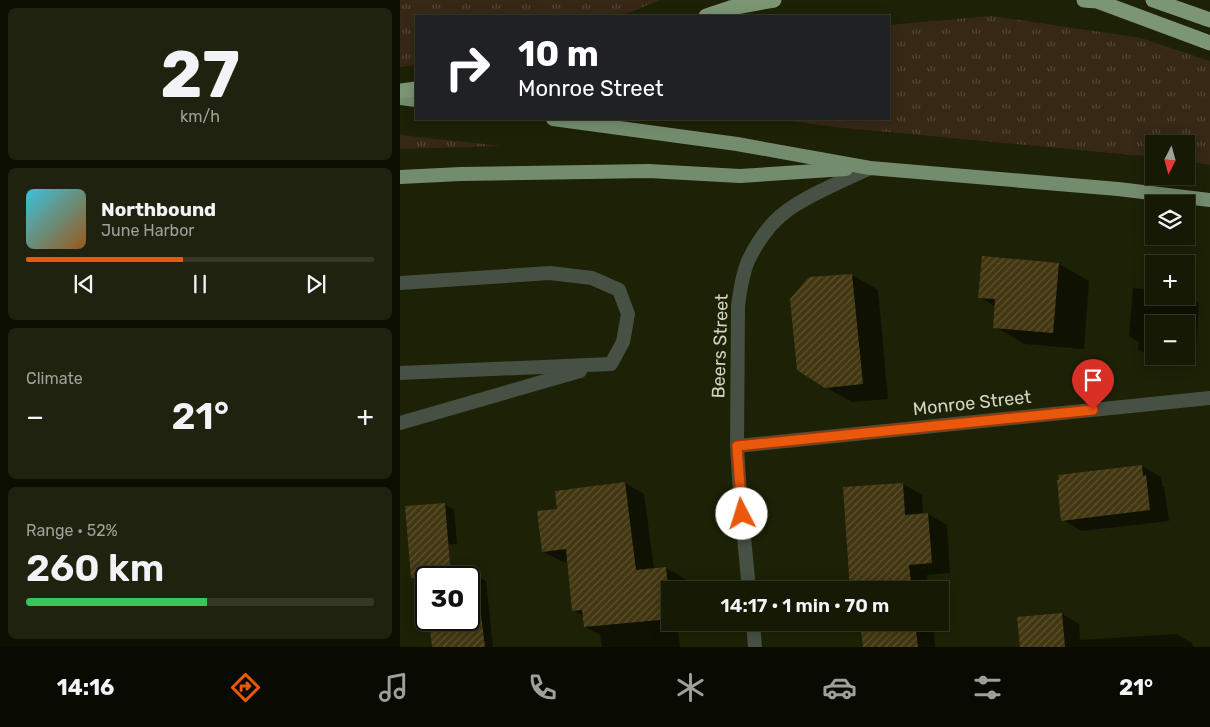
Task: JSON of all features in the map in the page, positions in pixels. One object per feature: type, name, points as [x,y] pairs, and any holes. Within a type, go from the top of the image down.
[{"type":"highway","points":[[709,15],[730,8],[774,0]]},
{"type":"highway","points":[[1084,0],[1097,1],[1210,42]]},
{"type":"highway","points":[[1153,0],[1210,20]]},
{"type":"highway","points":[[400,91],[415,89]]},
{"type":"highway","points":[[400,98],[415,100]]},
{"type":"highway","points":[[560,120],[736,144],[870,168],[1118,188],[1210,200]]},
{"type":"highway","points":[[400,177],[461,174],[649,171],[740,176],[870,168]]},
{"type":"street","name":"Beers Street","points":[[748,581],[737,446],[738,306],[741,283],[748,261],[772,224],[788,210],[809,198],[870,168]]},
{"type":"street","points":[[400,283],[550,273],[592,278],[619,290],[628,314],[623,342],[611,364],[400,374]]},
{"type":"street","points":[[400,423],[604,364]]},
{"type":"street","name":"Monroe Street","points":[[737,446],[1210,398]]},
{"type":"street","points":[[754,631],[755,647]]},
{"type":"green space","points":[[400,0],[660,0],[623,15],[415,15],[415,65],[400,67]]},
{"type":"green space","points":[[992,16],[1141,38],[1210,61],[1210,165],[1195,162],[1195,135],[1145,135],[1145,156],[835,127],[783,120],[890,120],[890,25]]},
{"type":"green space","points":[[400,135],[502,146],[400,149]]},
{"type":"building","points":[[982,256],[1059,263],[1053,333],[993,328],[995,299],[978,298]]},
{"type":"building","points":[[852,274],[863,384],[825,388],[797,370],[790,299],[809,277]]},
{"type":"building","points":[[1142,465],[1143,476],[1146,475],[1150,510],[1061,521],[1058,475]]},
{"type":"building","points":[[625,482],[636,570],[666,567],[667,581],[661,581],[661,620],[584,627],[582,610],[572,611],[566,549],[542,552],[537,511],[557,509],[555,491]]},
{"type":"building","points":[[903,483],[905,515],[928,513],[932,563],[909,565],[911,581],[849,581],[843,487]]},
{"type":"building","points":[[445,503],[450,566],[415,566],[415,578],[411,578],[405,506]]},
{"type":"building","points":[[480,606],[485,647],[432,647],[430,631],[480,631]]},
{"type":"building","points":[[1062,613],[1065,647],[1020,647],[1017,617]]},
{"type":"building","points":[[861,631],[916,631],[918,647],[863,647]]},
{"type":"route","points":[[742,514],[737,446],[1093,410]]}]
